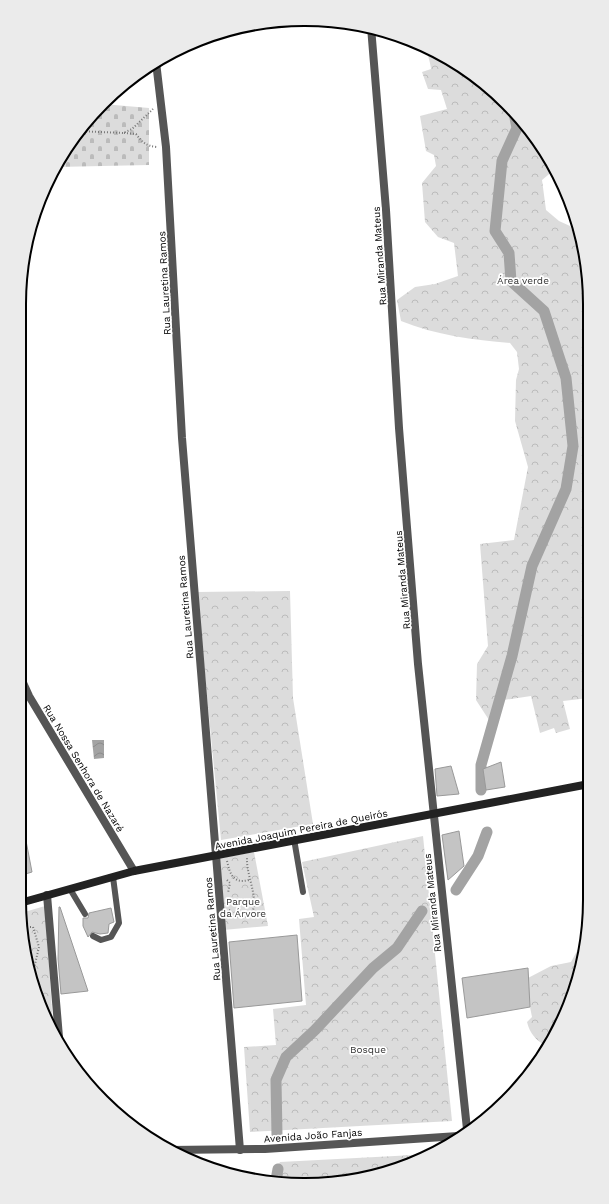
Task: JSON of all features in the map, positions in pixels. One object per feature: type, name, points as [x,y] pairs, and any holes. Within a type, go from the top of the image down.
[{"type":"main road","name":"Avenida Joaquim Pereira de Queirós","points":[[26,901],[134,871],[226,854],[294,839],[583,785]]},
{"type":"street","name":"Rua Miranda Mateus","points":[[371,34],[386,210],[400,435],[418,664],[467,1125]]},
{"type":"street","name":"Rua Lauretina Ramos","points":[[157,68],[166,147],[182,438],[214,855],[220,907],[240,1150]]},
{"type":"street","name":"Rua Nossa Senhora de Nazaré","points":[[26,689],[134,871]]},
{"type":"street","points":[[47,895],[58,1030]]},
{"type":"street","name":"Avenida João Fanjas","points":[[191,1154],[451,1136]]},
{"type":"lane","points":[[294,839],[303,892]]},
{"type":"lane","points":[[93,936],[102,940],[111,937],[118,923],[113,877]]},
{"type":"lane","points":[[70,889],[85,914]]},
{"type":"path","points":[[123,133],[132,129],[162,102]]},
{"type":"path","points":[[86,132],[136,134],[149,146],[166,147]]},
{"type":"path","points":[[220,907],[231,911],[232,916],[236,918],[251,915],[254,902],[246,869],[248,849]]},
{"type":"path","points":[[226,854],[229,873],[234,879],[240,881],[249,880]]},
{"type":"path","points":[[28,927],[33,927],[39,946],[34,968]]},
{"type":"green space","name":"Área verde","points":[[428,55],[459,73],[488,95],[514,121],[536,150],[550,173],[542,180],[546,210],[559,221],[570,226],[574,233],[578,250],[581,268],[583,304],[583,699],[563,701],[570,729],[556,733],[554,728],[540,733],[531,696],[497,701],[489,720],[476,700],[477,664],[488,646],[480,544],[514,540],[528,467],[515,421],[516,380],[519,369],[517,352],[510,343],[455,336],[427,330],[401,321],[397,300],[415,287],[435,284],[458,276],[454,243],[438,237],[425,222],[422,183],[436,166],[434,155],[426,151],[420,116],[447,109],[441,90],[428,89],[422,72],[431,69]]},
{"type":"green space","points":[[111,105],[149,108],[149,165],[62,167],[95,121]]},
{"type":"green space","points":[[290,591],[293,698],[313,824],[221,840],[197,592]]},
{"type":"green space","name":"Bosque","points":[[423,836],[452,1121],[250,1132],[244,1047],[276,1045],[273,1009],[306,1005],[299,919],[314,917],[302,862]]},
{"type":"green space","name":"Parque da Árvore","points":[[254,852],[268,926],[223,930],[216,859]]},
{"type":"green space","points":[[45,906],[52,1018],[35,972],[28,936],[27,911]]},
{"type":"green space","points":[[579,947],[574,972],[562,1006],[543,1044],[534,1036],[527,1022],[532,1017],[528,978],[551,966],[571,962]]},
{"type":"green space","points":[[415,1155],[377,1169],[359,1173],[341,1176],[304,1178],[273,1176],[280,1162]]},
{"type":"water","points":[[92,740],[104,740],[104,758],[94,759]]},
{"type":"building","points":[[501,762],[505,787],[486,790],[483,769]]},
{"type":"building","points":[[451,766],[459,794],[437,796],[435,769]]},
{"type":"building","points":[[459,831],[464,866],[448,880],[442,835]]},
{"type":"building","points":[[26,841],[32,872],[26,874]]},
{"type":"building","points":[[59,907],[88,991],[61,994],[58,959]]},
{"type":"building","points":[[111,908],[114,922],[109,924],[108,933],[100,934],[92,932],[88,937],[83,926],[83,918],[88,918],[89,913]]},
{"type":"building","points":[[297,935],[302,1001],[234,1008],[229,942]]},
{"type":"building","points":[[528,968],[530,1007],[467,1018],[462,978]]},
{"type":"waterway","points":[[481,790],[481,765],[512,656],[532,566],[566,489],[573,446],[566,378],[544,311],[511,281],[509,253],[495,231],[502,161],[517,128],[516,124]]},
{"type":"waterway","points":[[456,890],[478,856],[487,832]]},
{"type":"waterway","points":[[277,1136],[276,1080],[286,1057],[315,1030],[373,968],[397,948],[422,911]]},
{"type":"waterway","points":[[277,1176],[278,1169]]}]
